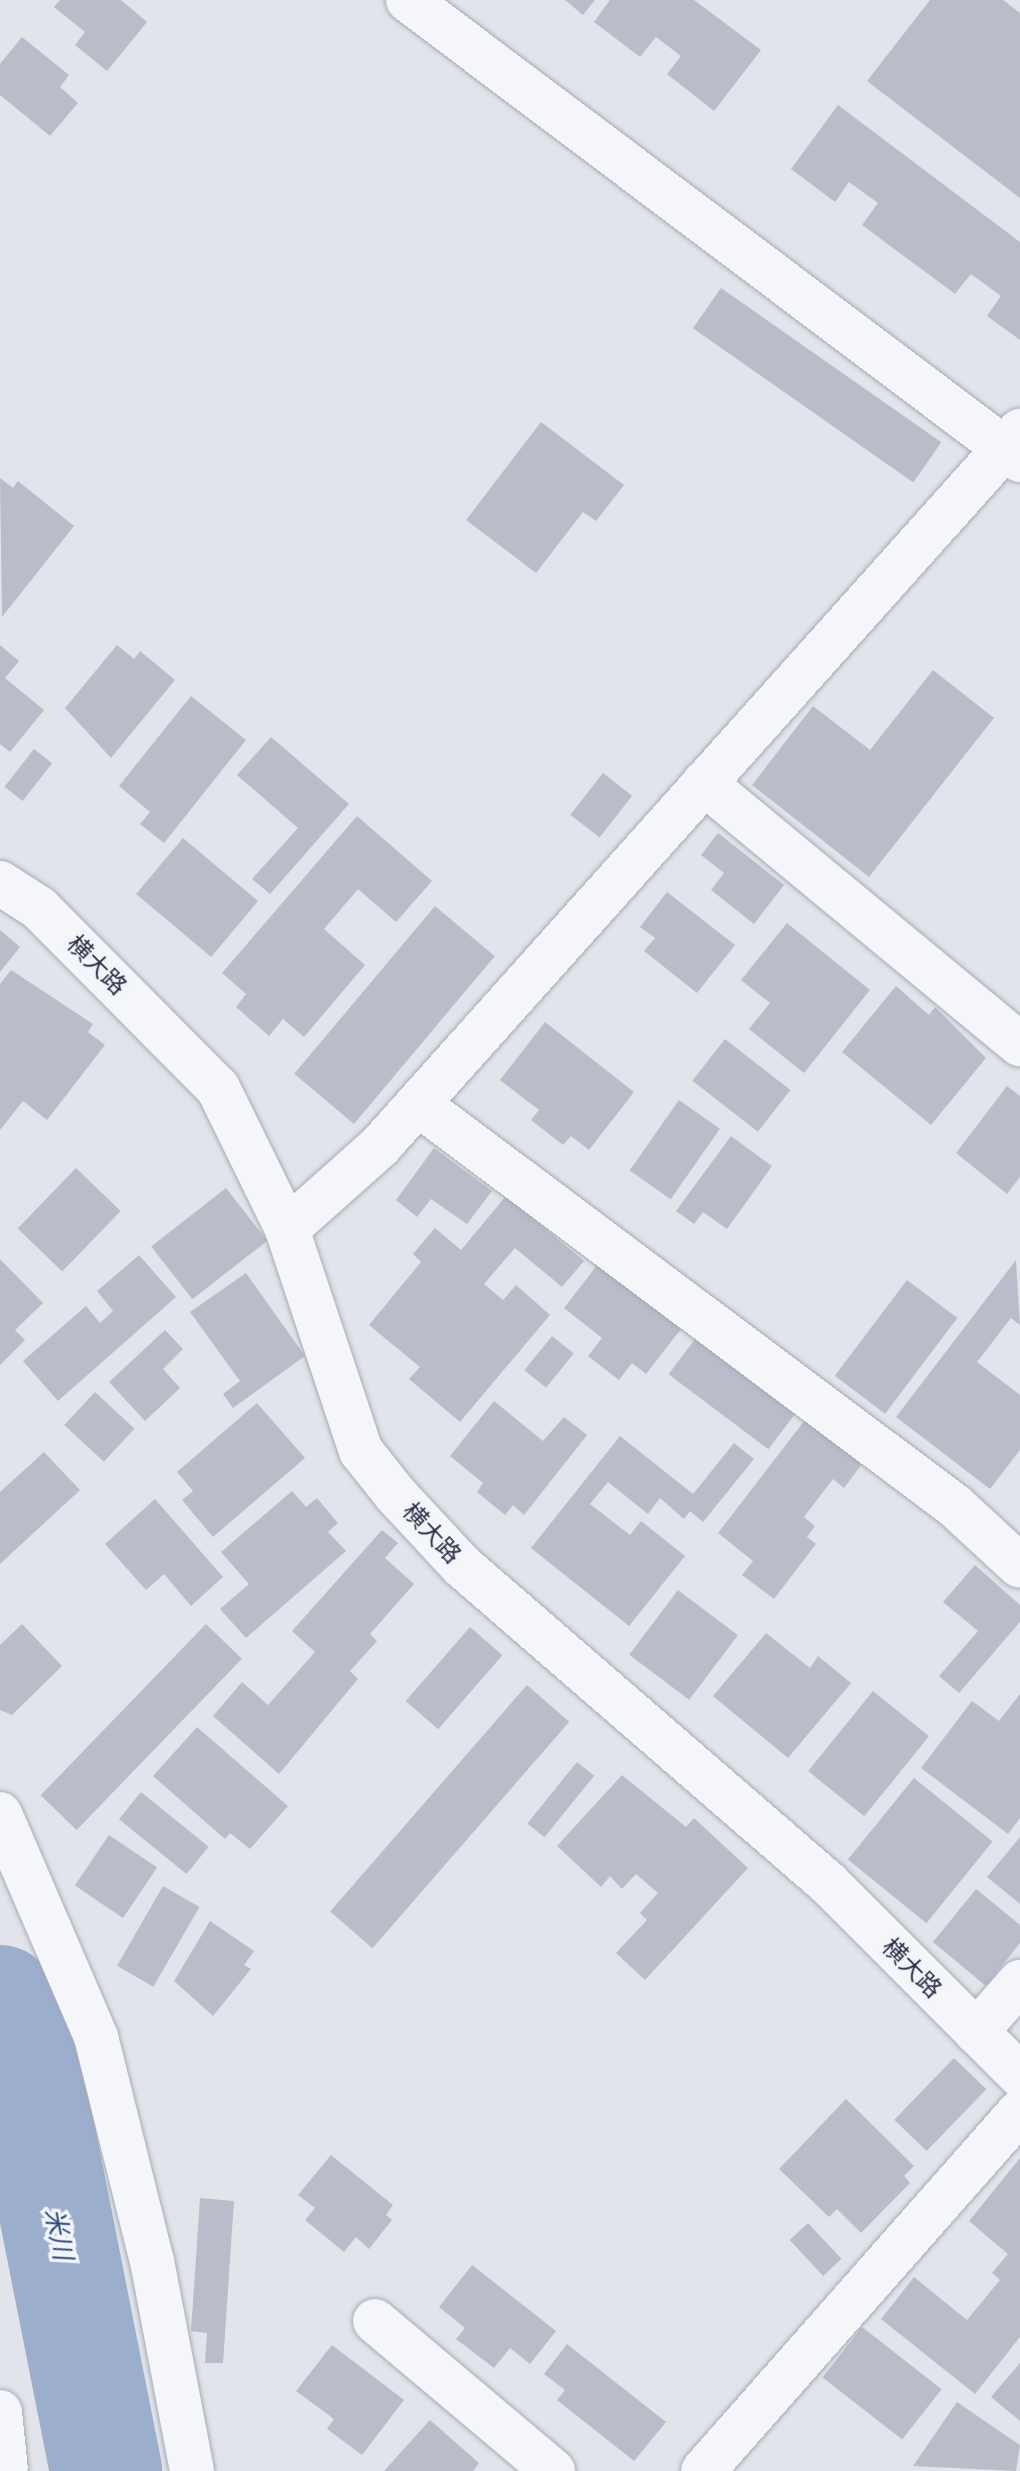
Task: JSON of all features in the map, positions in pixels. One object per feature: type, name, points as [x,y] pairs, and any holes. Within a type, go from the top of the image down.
[{"type":"street","points":[[287,1229],[418,1104],[704,783],[1015,446],[408,0]]},
{"type":"street","points":[[704,783],[1020,1044]]},
{"type":"street","name":"横大路","points":[[0,883],[39,908],[218,1088],[287,1229],[361,1451],[396,1495],[462,1566],[828,1883],[1020,2075]]},
{"type":"street","points":[[418,1104],[955,1506],[1020,1566]]},
{"type":"street","points":[[0,1814],[96,2037],[152,2261],[192,2471]]},
{"type":"street","points":[[976,2032],[1020,1982]]},
{"type":"street","points":[[703,2471],[1020,2111]]},
{"type":"street","points":[[375,2321],[553,2471]]},
{"type":"street","points":[[0,2412],[6,2471]]},
{"type":"building","points":[[60,0],[121,0],[147,22],[107,71],[75,45],[85,32],[54,7]]},
{"type":"building","points":[[565,0],[595,0],[583,15]]},
{"type":"building","points":[[610,0],[694,0],[761,50],[714,111],[667,74],[681,56],[656,37],[640,57],[594,22]]},
{"type":"building","points":[[930,0],[1003,0],[1020,13],[1020,198],[867,81]]},
{"type":"building","points":[[22,37],[69,75],[60,87],[78,103],[50,136],[0,95],[0,64]]},
{"type":"building","points":[[838,105],[1020,242],[1020,340],[987,316],[1001,296],[971,274],[955,294],[862,225],[878,203],[849,182],[835,202],[791,169]]},
{"type":"building","points":[[721,288],[941,442],[913,482],[693,328]]},
{"type":"building","points":[[541,422],[624,485],[596,521],[583,512],[536,573],[466,520]]},
{"type":"building","points":[[0,478],[13,488],[18,481],[74,526],[2,617]]},
{"type":"building","points":[[0,645],[19,661],[5,678],[44,710],[10,752],[0,744]]},
{"type":"building","points":[[117,645],[134,659],[140,651],[175,680],[111,758],[65,708]]},
{"type":"building","points":[[933,670],[994,718],[869,877],[752,785],[813,706],[870,750]]},
{"type":"building","points":[[191,696],[246,740],[164,843],[140,824],[150,812],[119,786]]},
{"type":"building","points":[[271,737],[349,804],[270,894],[252,879],[298,828],[237,775]]},
{"type":"building","points":[[34,749],[52,763],[23,801],[4,787]]},
{"type":"building","points":[[603,773],[632,796],[600,838],[570,815]]},
{"type":"building","points":[[357,816],[432,881],[396,922],[358,889],[324,929],[365,965],[304,1037],[283,1019],[269,1036],[236,1007],[246,994],[222,973]]},
{"type":"building","points":[[718,833],[784,885],[754,924],[711,890],[724,873],[701,855]]},
{"type":"building","points":[[183,838],[258,901],[211,957],[136,894]]},
{"type":"building","points":[[667,892],[735,945],[697,993],[644,951],[655,938],[640,927]]},
{"type":"building","points":[[435,906],[495,956],[354,1124],[294,1074]]},
{"type":"building","points":[[787,923],[870,990],[804,1073],[749,1029],[770,1003],[741,980]]},
{"type":"building","points":[[0,930],[20,947],[0,972]]},
{"type":"building","points":[[11,970],[93,1024],[88,1032],[105,1045],[47,1120],[23,1101],[0,1130],[0,984]]},
{"type":"building","points":[[896,986],[929,1015],[935,1007],[986,1058],[931,1125],[842,1052]]},
{"type":"building","points":[[545,1022],[634,1092],[589,1150],[571,1136],[563,1145],[531,1120],[539,1110],[500,1080]]},
{"type":"building","points":[[725,1039],[790,1090],[758,1132],[692,1081]]},
{"type":"building","points":[[1007,1086],[1020,1096],[1020,1177],[1007,1194],[956,1153]]},
{"type":"building","points":[[679,1100],[720,1129],[671,1199],[630,1170]]},
{"type":"building","points":[[731,1136],[772,1166],[727,1229],[703,1212],[694,1224],[676,1211]]},
{"type":"building","points":[[434,1148],[492,1191],[467,1224],[431,1199],[417,1217],[396,1200]]},
{"type":"building","points":[[76,1168],[121,1211],[62,1271],[18,1228]]},
{"type":"building","points":[[226,1188],[267,1241],[192,1299],[151,1246]]},
{"type":"building","points":[[506,1196],[584,1261],[562,1287],[515,1248],[484,1284],[503,1300],[516,1285],[550,1315],[460,1422],[409,1379],[420,1367],[369,1325],[421,1262],[413,1254],[435,1228],[461,1250]]},
{"type":"building","points":[[139,1255],[176,1297],[58,1401],[23,1361],[86,1306],[100,1323],[113,1311],[97,1291]]},
{"type":"building","points":[[0,1259],[43,1303],[15,1330],[25,1340],[0,1365]]},
{"type":"building","points":[[1016,1260],[1020,1325],[1011,1318],[977,1362],[1020,1395],[1020,1450],[990,1489],[896,1417]]},
{"type":"building","points":[[598,1264],[681,1329],[646,1374],[632,1363],[619,1380],[588,1356],[602,1338],[564,1308]]},
{"type":"building","points":[[246,1273],[305,1356],[233,1408],[223,1394],[240,1381],[190,1312]]},
{"type":"building","points":[[907,1280],[957,1318],[885,1414],[835,1376]]},
{"type":"building","points":[[165,1330],[183,1349],[163,1369],[180,1388],[145,1421],[109,1382]]},
{"type":"building","points":[[552,1336],[574,1354],[546,1388],[524,1370]]},
{"type":"building","points":[[695,1339],[795,1414],[768,1449],[669,1374]]},
{"type":"building","points":[[95,1392],[134,1429],[104,1462],[64,1425]]},
{"type":"building","points":[[494,1401],[543,1441],[564,1417],[587,1435],[524,1515],[513,1505],[505,1515],[477,1492],[483,1483],[450,1456]]},
{"type":"building","points":[[257,1403],[305,1458],[213,1537],[182,1500],[193,1491],[177,1472]]},
{"type":"building","points":[[805,1420],[862,1464],[844,1488],[833,1479],[804,1517],[815,1526],[807,1537],[816,1544],[774,1599],[742,1575],[753,1561],[718,1533]]},
{"type":"building","points":[[620,1436],[693,1494],[734,1443],[754,1459],[703,1522],[690,1511],[684,1519],[660,1498],[648,1514],[608,1482],[590,1504],[630,1535],[641,1521],[685,1556],[629,1626],[531,1548]]},
{"type":"building","points":[[44,1452],[80,1490],[0,1564],[0,1492]]},
{"type":"building","points":[[292,1491],[306,1507],[317,1498],[338,1523],[328,1532],[346,1551],[246,1638],[220,1609],[249,1584],[221,1552]]},
{"type":"building","points":[[155,1499],[223,1577],[191,1606],[164,1574],[146,1590],[105,1544]]},
{"type":"building","points":[[382,1530],[398,1543],[385,1558],[414,1584],[370,1634],[377,1641],[350,1671],[358,1679],[279,1774],[213,1716],[242,1682],[268,1705],[315,1652],[292,1631]]},
{"type":"building","points":[[975,1565],[1020,1605],[1020,1622],[959,1693],[939,1676],[978,1631],[943,1602]]},
{"type":"building","points":[[678,1590],[738,1635],[689,1700],[629,1655]]},
{"type":"building","points":[[22,1624],[62,1666],[12,1715],[0,1710],[0,1645]]},
{"type":"building","points":[[206,1624],[242,1659],[77,1830],[41,1795]]},
{"type":"building","points":[[470,1627],[502,1655],[438,1729],[406,1701]]},
{"type":"building","points":[[766,1633],[810,1668],[818,1656],[851,1683],[788,1758],[713,1696]]},
{"type":"building","points":[[527,1685],[569,1722],[372,1948],[330,1911]]},
{"type":"building","points":[[873,1691],[929,1736],[864,1816],[808,1771]]},
{"type":"building","points":[[1020,1694],[1020,1818],[1008,1834],[921,1768],[972,1701],[999,1721]]},
{"type":"building","points":[[197,1727],[288,1806],[250,1849],[230,1833],[225,1839],[153,1776]]},
{"type":"building","points":[[577,1762],[594,1776],[544,1837],[527,1823]]},
{"type":"building","points":[[622,1775],[686,1827],[694,1818],[748,1868],[645,1980],[616,1953],[647,1920],[640,1913],[658,1893],[636,1874],[622,1889],[610,1876],[601,1887],[557,1846]]},
{"type":"building","points":[[914,1778],[992,1842],[926,1923],[848,1860]]},
{"type":"building","points":[[141,1792],[209,1847],[187,1874],[119,1819]]},
{"type":"building","points":[[109,1835],[157,1867],[123,1918],[75,1886]]},
{"type":"building","points":[[1020,1837],[1020,1904],[987,1877]]},
{"type":"building","points":[[163,1886],[199,1907],[153,1987],[117,1966]]},
{"type":"building","points":[[976,1889],[1020,1925],[1020,1943],[986,1986],[933,1942]]},
{"type":"building","points":[[210,1921],[254,1951],[244,1965],[251,1969],[213,2016],[174,1981]]},
{"type":"building","points":[[954,2058],[986,2089],[927,2151],[894,2120]]},
{"type":"building","points":[[846,2099],[914,2166],[904,2176],[910,2183],[861,2233],[837,2209],[829,2217],[779,2169]]},
{"type":"building","points":[[331,2155],[393,2205],[386,2215],[392,2220],[369,2249],[356,2237],[344,2252],[305,2220],[315,2208],[298,2195]]},
{"type":"building","points":[[1020,2158],[1020,2337],[975,2394],[881,2319],[914,2277],[967,2320],[1000,2280],[992,2273],[1008,2254],[969,2221]]},
{"type":"building","points":[[200,2198],[234,2201],[223,2363],[205,2363],[207,2333],[191,2331]]},
{"type":"building","points":[[808,2223],[841,2259],[823,2276],[790,2240]]},
{"type":"building","points":[[472,2265],[556,2331],[530,2364],[510,2348],[494,2368],[456,2339],[465,2328],[439,2307]]},
{"type":"building","points":[[862,2327],[942,2389],[902,2440],[823,2377]]},
{"type":"building","points":[[567,2344],[666,2422],[634,2461],[557,2400],[565,2390],[544,2374]]},
{"type":"building","points":[[332,2345],[404,2400],[362,2455],[327,2429],[334,2419],[296,2391]]},
{"type":"building","points":[[1020,2363],[1020,2421],[991,2397]]},
{"type":"building","points":[[957,2402],[1020,2445],[1016,2471],[913,2466]]},
{"type":"building","points":[[430,2420],[479,2463],[473,2471],[384,2471]]},
{"type":"waterway","name":"米川","points":[[0,2001],[25,2061],[106,2471]]}]
